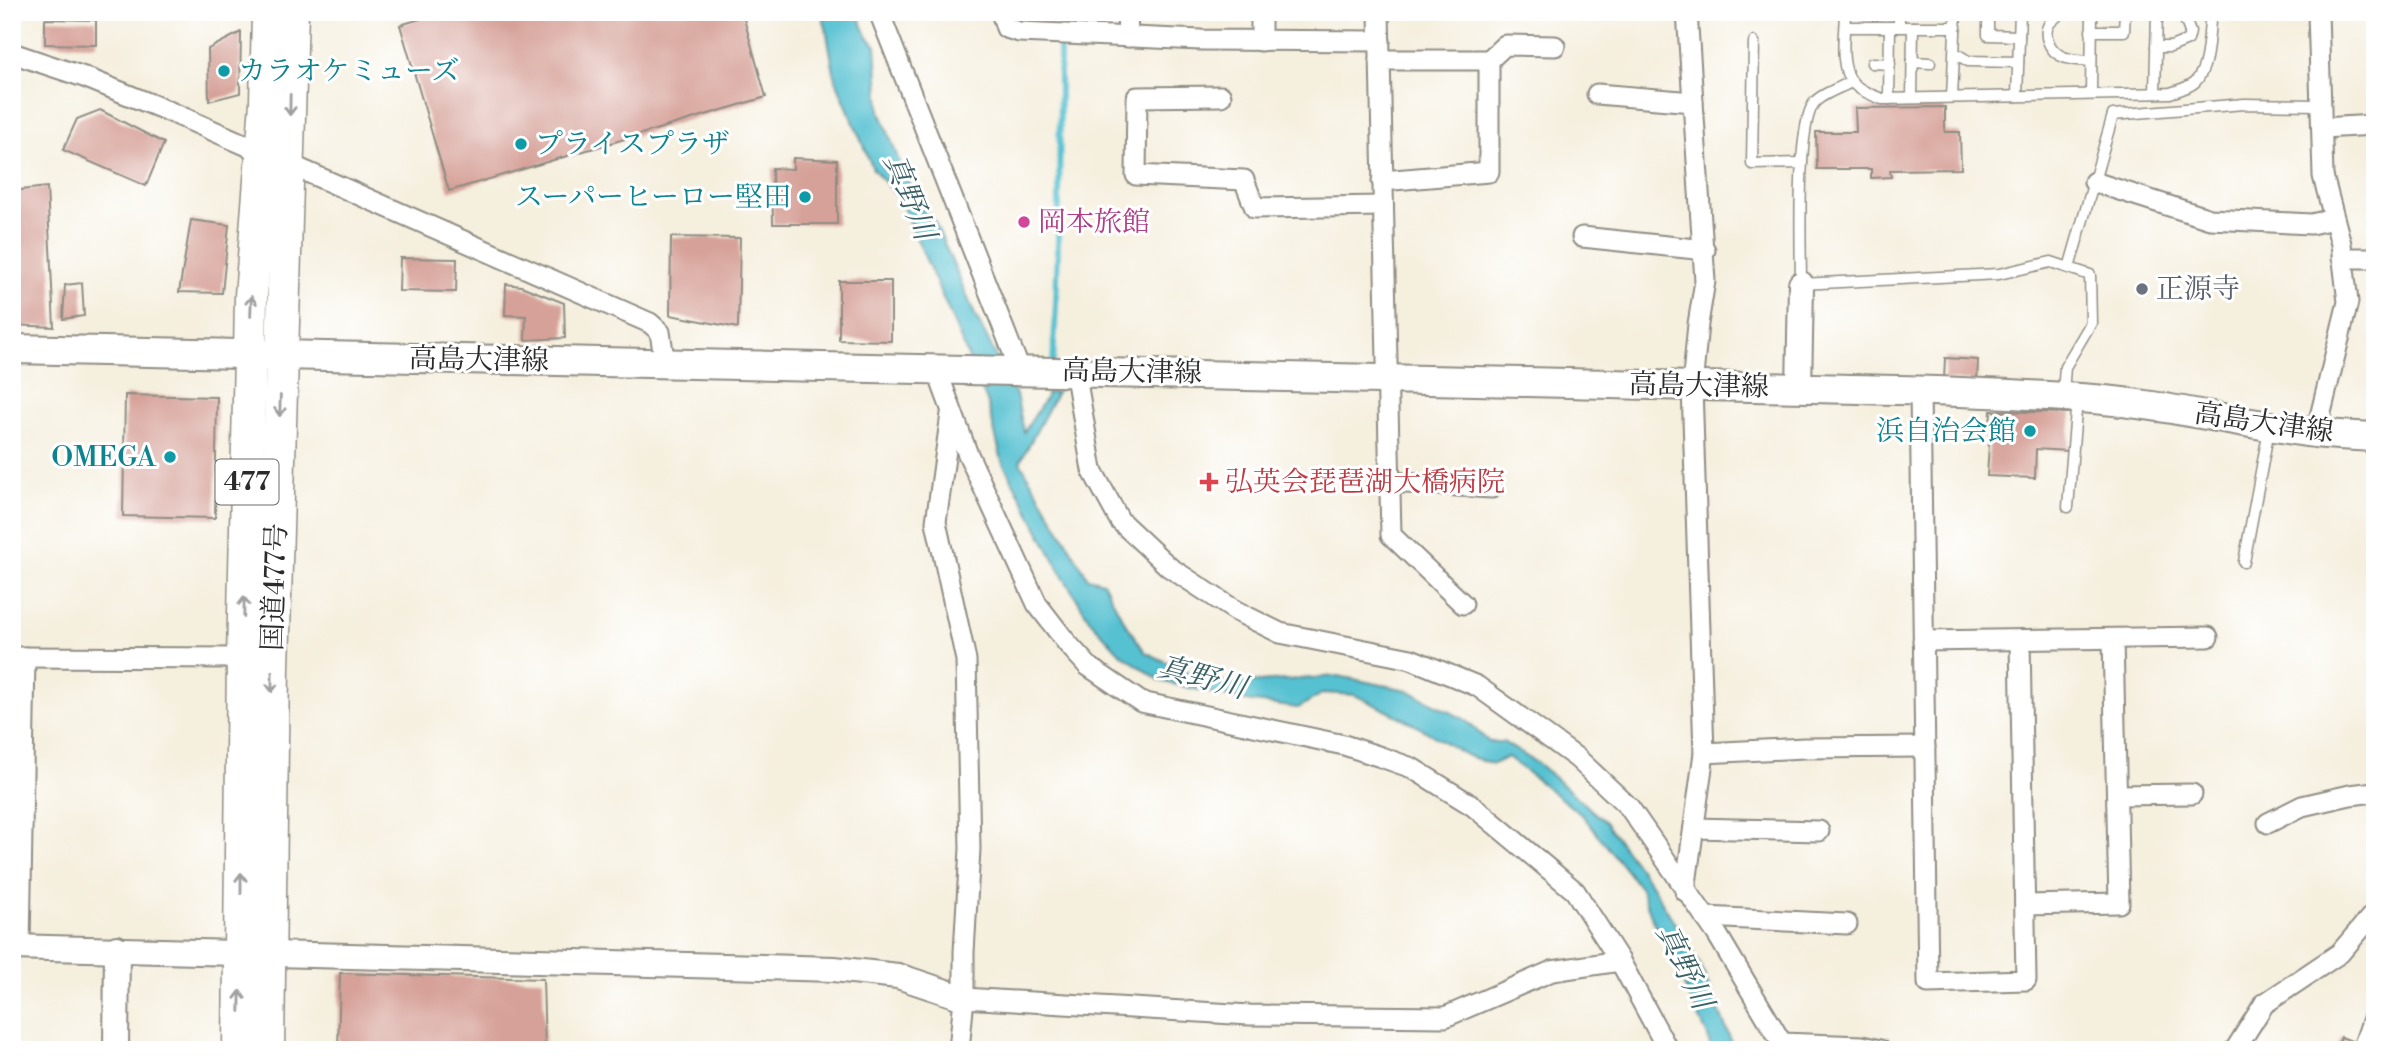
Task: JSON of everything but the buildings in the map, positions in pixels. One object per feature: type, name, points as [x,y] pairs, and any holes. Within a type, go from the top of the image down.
[{"type":"highway","name":"国道477号","points":[[256,952],[272,667],[282,357],[268,12]]},
{"type":"highway","name":"国道477号","points":[[256,952],[243,659],[251,296],[275,160],[292,12]]},
{"type":"highway","name":"477","points":[[239,1050],[256,952]]},
{"type":"highway","name":"477","points":[[256,952],[268,1050]]},
{"type":"main road","name":"高島大津線","points":[[12,349],[282,357],[1075,370],[1692,387],[1920,390],[2138,404],[2316,433],[2375,437]]},
{"type":"street","points":[[880,12],[1020,370]]},
{"type":"street","points":[[1001,12],[1006,28],[1019,32],[1261,41],[1489,60]]},
{"type":"street","points":[[1127,12],[1128,37]]},
{"type":"street","points":[[1261,12],[1261,41]]},
{"type":"street","points":[[1379,12],[1391,535],[1463,604]]},
{"type":"street","points":[[1685,891],[1704,752],[1692,387],[1705,281],[1705,250],[1687,12]]},
{"type":"street","points":[[2316,433],[2348,302],[2342,258],[2323,176],[2318,12]]},
{"type":"street","points":[[1382,181],[1489,172],[1489,60],[1505,45],[1555,46]]},
{"type":"street","points":[[12,53],[84,77],[650,323],[660,332],[665,364]]},
{"type":"street","points":[[1597,94],[1693,102]]},
{"type":"street","points":[[1221,96],[1137,97],[1136,175],[1244,180],[1255,208],[1383,206]]},
{"type":"street","points":[[2322,128],[2375,125]]},
{"type":"street","points":[[2094,182],[2210,219],[2311,224],[2334,219]]},
{"type":"street","points":[[1582,237],[1705,250]]},
{"type":"street","points":[[2342,258],[2375,258]]},
{"type":"street","points":[[1799,389],[1801,284]]},
{"type":"street","points":[[941,368],[951,409],[967,452],[1037,604],[1066,643],[1088,666],[1141,702],[1344,745],[1412,768],[1472,806],[1534,854],[1575,891],[1620,961],[1668,1050]]},
{"type":"street","points":[[1075,370],[1092,470],[1120,521],[1169,567],[1236,611],[1280,633],[1411,659],[1477,687],[1577,758],[1629,807],[1705,917],[1784,1046],[1862,1046],[1880,1050]]},
{"type":"street","points":[[1920,390],[1928,983],[2026,980],[2020,640]]},
{"type":"street","points":[[951,409],[936,522],[967,660],[970,849],[964,998],[959,1050]]},
{"type":"street","points":[[1389,482],[1492,488]]},
{"type":"street","points":[[1923,641],[2208,637]]},
{"type":"street","points":[[2025,905],[2119,903],[2113,639]]},
{"type":"street","points":[[243,659],[19,657],[16,947],[834,969],[898,975],[964,998],[1250,1015],[1445,1017],[1552,971],[1620,961]]},
{"type":"street","points":[[1704,752],[1925,747]]},
{"type":"street","points":[[2268,823],[2302,806],[2375,792]]},
{"type":"street","points":[[2117,795],[2192,794]]},
{"type":"street","points":[[1694,828],[1819,831]]},
{"type":"street","points":[[2235,1050],[2264,1004],[2340,953],[2375,912]]},
{"type":"street","points":[[1705,917],[1847,923]]},
{"type":"street","points":[[116,1050],[117,948]]},
{"type":"street","points":[[2362,1050],[2375,1013]]},
{"type":"lane","points":[[1845,12],[1844,59],[1851,82],[1882,99],[2170,93],[2186,88],[2196,80],[2204,65],[2211,12]]},
{"type":"lane","points":[[1889,99],[1890,64],[1899,12]]},
{"type":"lane","points":[[1952,97],[1956,12]]},
{"type":"lane","points":[[1988,12],[1988,35],[2019,36]]},
{"type":"lane","points":[[2017,96],[2020,12]]},
{"type":"lane","points":[[2061,12],[2049,24],[2046,34],[2050,45],[2058,55],[2069,60],[2091,61]]},
{"type":"lane","points":[[2091,93],[2092,12]]},
{"type":"lane","points":[[2091,31],[2124,31],[2125,12]]},
{"type":"lane","points":[[2155,93],[2157,12]]},
{"type":"lane","points":[[2156,47],[2171,47],[2188,40],[2190,32],[2182,12]]},
{"type":"lane","points":[[1845,27],[1956,27]]},
{"type":"lane","points":[[1912,99],[1913,27]]},
{"type":"lane","points":[[1754,42],[1752,164],[1802,163]]},
{"type":"lane","points":[[1955,52],[1968,61],[2018,62]]},
{"type":"lane","points":[[1912,62],[1930,63]]},
{"type":"lane","points":[[1872,63],[1890,64]]},
{"type":"lane","points":[[1851,82],[1815,101],[1807,117],[1802,163],[1801,284],[1999,274],[2051,262],[2090,275],[2091,323],[2065,367],[2070,398],[2068,507]]},
{"type":"lane","points":[[2069,268],[2113,115],[2244,104],[2321,105]]},
{"type":"lane","points":[[2244,562],[2269,425]]},
{"type":"water","name":"真野川","points":[[821,12],[857,12],[867,36],[876,46],[880,111],[902,169],[924,210],[934,220],[975,315],[1016,395],[1024,432],[1047,393],[1057,392],[1020,462],[1088,578],[1103,582],[1145,652],[1196,676],[1234,684],[1338,676],[1407,690],[1464,719],[1489,742],[1503,742],[1540,765],[1605,822],[1651,884],[1700,965],[1735,1050],[1711,1050],[1708,1036],[1682,981],[1682,973],[1652,918],[1641,889],[1583,816],[1508,757],[1493,764],[1468,756],[1410,722],[1355,695],[1323,693],[1298,708],[1246,701],[1161,681],[1121,654],[1091,622],[1064,578],[1002,461],[987,401],[947,307],[899,198],[873,169],[835,78]]},
{"type":"waterway","points":[[1053,364],[1060,144],[1060,12]]},
{"type":"place","name":"カラオケミューズ","points":[[224,71]]},
{"type":"place","name":"プライスプラザ","points":[[521,144]]},
{"type":"place","name":"スーパーヒーロー堅田","points":[[805,197]]},
{"type":"place","name":"岡本旅館","points":[[1024,222]]},
{"type":"place","name":"正源寺","points":[[2142,289]]},
{"type":"place","name":"浜自治会館","points":[[2030,431]]},
{"type":"place","name":"OMEGA","points":[[170,457]]},
{"type":"place","name":"弘英会琵琶湖大橋病院","points":[[1209,482]]}]
